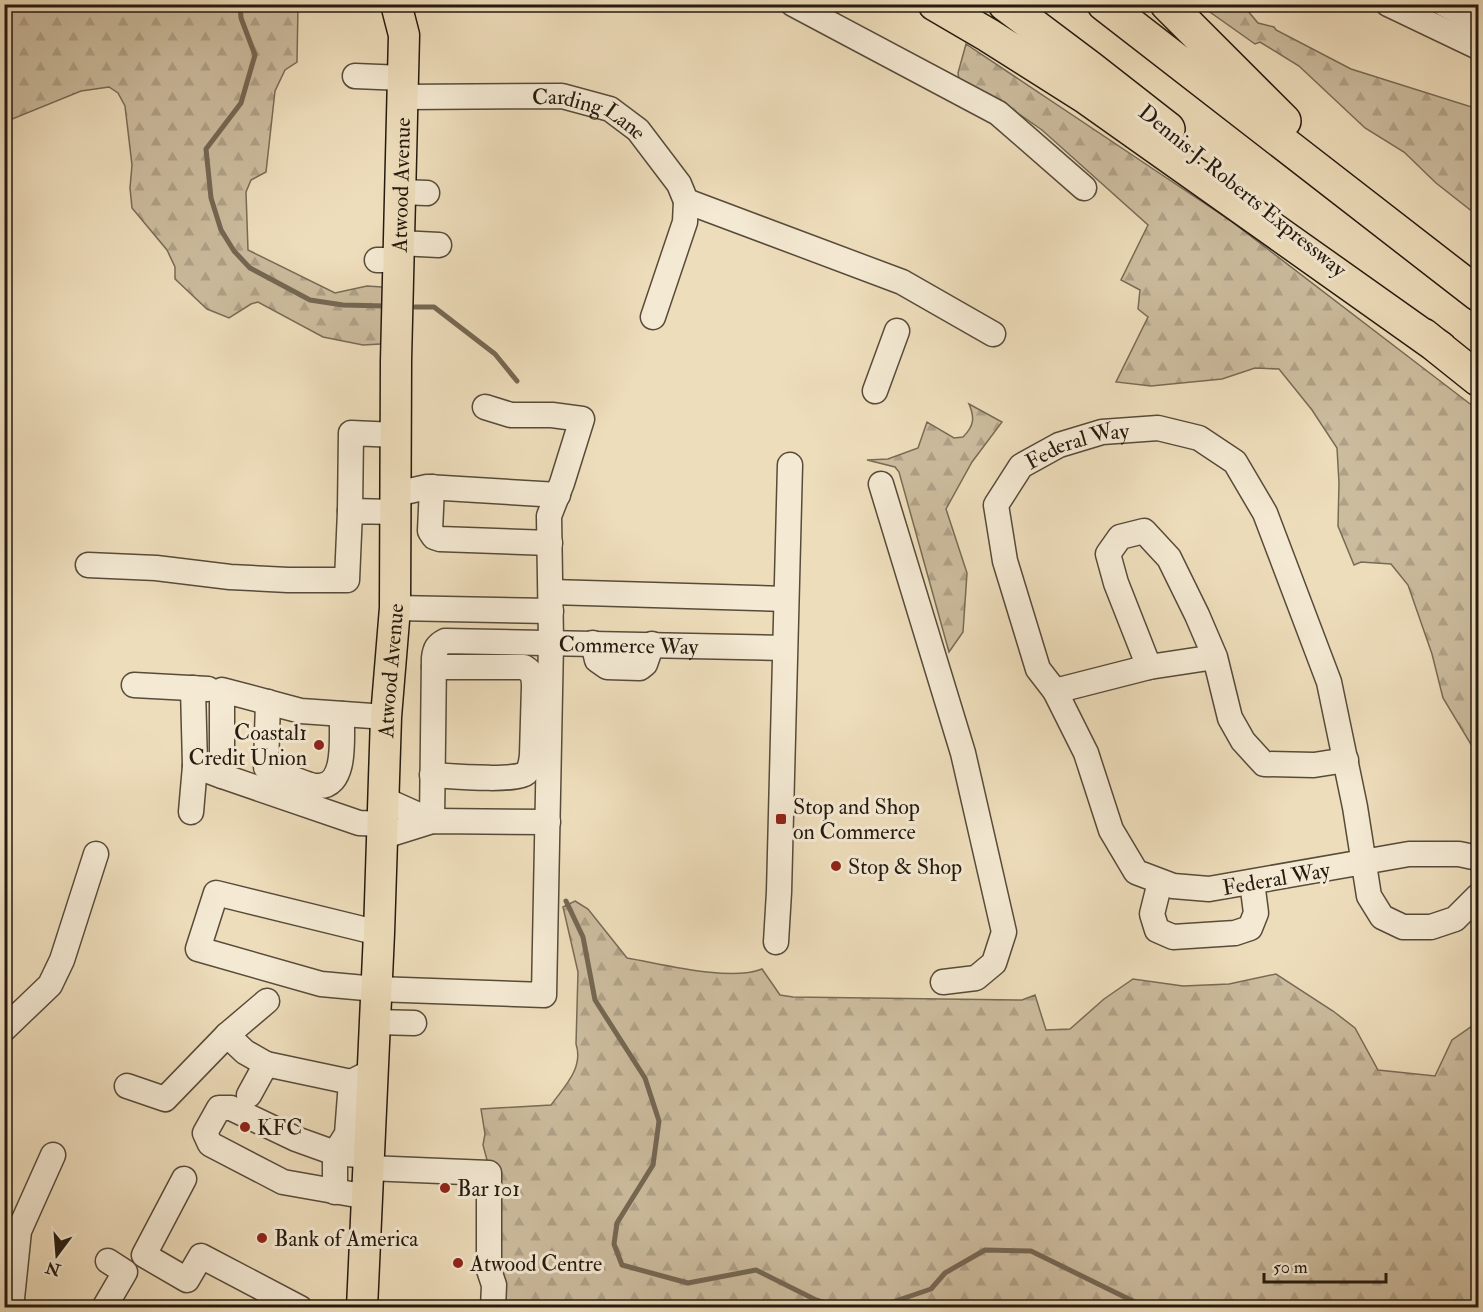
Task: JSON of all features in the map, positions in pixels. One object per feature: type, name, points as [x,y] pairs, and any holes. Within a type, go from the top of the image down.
[{"type":"highway","points":[[935,4],[1094,103],[1440,348]]},
{"type":"highway","name":"Dennis J. Roberts Expressway","points":[[1005,4],[1137,105],[1479,379]]},
{"type":"highway","points":[[1104,4],[1479,294]]},
{"type":"highway","points":[[1167,4],[1271,108],[1407,237]]},
{"type":"main road","name":"Atwood Avenue","points":[[396,4],[404,35]]},
{"type":"main road","name":"Atwood Avenue","points":[[362,1308],[369,1174],[362,1077],[375,1022],[386,717],[395,608],[396,435],[392,254],[414,192],[403,88],[404,35],[412,4]]},
{"type":"street","points":[[793,4],[998,112],[1084,188]]},
{"type":"street","points":[[1388,4],[1479,47]]},
{"type":"street","points":[[1444,4],[1479,22]]},
{"type":"street","name":"Carding Lane","points":[[355,76],[403,88],[588,97],[610,109],[638,130],[679,184],[686,201]]},
{"type":"street","points":[[653,318],[685,222],[686,201],[902,282],[993,334]]},
{"type":"street","points":[[392,254],[439,245]]},
{"type":"street","points":[[875,391],[897,331]]},
{"type":"street","points":[[485,407],[511,415],[552,415],[582,419],[549,516],[551,602],[786,599]]},
{"type":"street","name":"Federal Way","points":[[1363,862],[1346,760],[1329,682],[1265,513],[1234,462],[1199,438],[1158,428],[1102,432],[1059,445],[1021,466],[996,505],[1005,561],[1038,669],[1055,691],[1086,753],[1111,830],[1136,873],[1173,886],[1209,889],[1409,854],[1459,854],[1479,858]]},
{"type":"street","points":[[88,565],[156,568],[288,580],[347,580],[351,433],[396,435]]},
{"type":"street","points":[[776,942],[790,465]]},
{"type":"street","points":[[881,484],[963,753],[1004,932],[994,963],[976,978],[943,982]]},
{"type":"street","points":[[350,511],[395,492],[429,487],[558,495]]},
{"type":"street","points":[[429,487],[430,531],[434,537],[550,543]]},
{"type":"street","points":[[1149,667],[1116,583],[1108,554],[1120,537],[1144,531],[1169,558],[1197,615],[1215,657],[1230,718],[1243,741],[1264,764],[1314,765],[1346,760]]},
{"type":"street","name":"Commerce Way","points":[[395,608],[551,602],[551,642],[784,648]]},
{"type":"street","points":[[379,933],[216,893],[198,949],[321,984],[376,989],[544,995],[551,642],[445,641],[438,645],[435,650],[434,667],[432,820]]},
{"type":"street","points":[[1055,691],[1149,667],[1215,657]]},
{"type":"street","points":[[432,775],[506,778],[518,777],[525,773],[531,765],[534,686],[531,671],[524,667],[434,667]]},
{"type":"street","points":[[134,685],[222,690],[301,711],[386,717]]},
{"type":"street","points":[[191,812],[195,766],[193,688]]},
{"type":"street","points":[[222,690],[222,776]]},
{"type":"street","points":[[268,702],[266,768],[318,787],[328,784],[340,768],[342,714]]},
{"type":"street","points":[[195,766],[359,823],[382,820],[548,822]]},
{"type":"street","points":[[382,820],[432,820]]},
{"type":"street","points":[[4,1029],[50,985],[63,960],[96,854]]},
{"type":"street","points":[[1363,862],[1369,896],[1382,917],[1403,927],[1431,927],[1455,919],[1479,896]]},
{"type":"street","points":[[1160,882],[1152,914],[1156,930],[1173,937],[1235,933],[1250,928],[1256,913],[1252,882]]},
{"type":"street","points":[[127,1086],[165,1099],[227,1035],[267,1001]]},
{"type":"street","points":[[375,1022],[414,1023]]},
{"type":"street","points":[[227,1035],[245,1052],[266,1065],[362,1077],[347,1134],[335,1153],[335,1192]]},
{"type":"street","points":[[249,1095],[266,1065]]},
{"type":"street","points":[[369,1174],[335,1153],[296,1139],[231,1108],[219,1108],[205,1133],[210,1144],[283,1182],[335,1192],[369,1174],[414,1169],[489,1173],[489,1270],[494,1285],[494,1308]]},
{"type":"street","points":[[11,1308],[11,1232],[22,1222],[53,1155]]},
{"type":"street","points":[[184,1179],[144,1254],[187,1280],[201,1256],[272,1301],[300,1308]]},
{"type":"street","points":[[105,1308],[125,1272],[108,1261]]},
{"type":"green space","points":[[5,5],[298,5],[297,62],[285,70],[275,91],[266,172],[251,180],[246,192],[248,250],[335,293],[367,286],[397,288],[398,343],[363,345],[323,337],[258,302],[229,318],[207,309],[175,279],[175,267],[167,250],[132,208],[130,188],[132,165],[125,106],[118,93],[109,87],[81,91],[5,122]]},
{"type":"green space","points":[[1200,5],[1243,5],[1258,23],[1274,27],[1351,69],[1478,109],[1478,216],[1436,183],[1404,152],[1365,128],[1299,66],[1260,42],[1255,44]]},
{"type":"green space","points":[[966,44],[1231,221],[1478,410],[1478,756],[1443,698],[1432,654],[1408,585],[1391,564],[1361,562],[1354,565],[1338,526],[1337,448],[1312,410],[1279,369],[1255,368],[1222,379],[1151,386],[1116,382],[1148,317],[1138,309],[1140,290],[1121,280],[1148,225],[1042,130],[999,100],[959,80],[958,73]]},
{"type":"green space","points":[[969,404],[1002,422],[972,462],[946,509],[967,573],[963,632],[949,652],[899,472],[895,467],[867,460],[888,459],[918,448],[927,422],[954,438],[963,437],[972,422]]},
{"type":"green space","points":[[575,901],[588,909],[627,958],[714,973],[748,973],[762,969],[780,995],[793,997],[1022,1000],[1035,995],[1046,1030],[1070,1029],[1104,999],[1133,979],[1183,986],[1229,984],[1276,974],[1355,1028],[1378,1070],[1435,1076],[1452,1040],[1478,1022],[1478,1307],[504,1307],[496,1279],[491,1175],[483,1145],[485,1134],[481,1109],[551,1105],[575,1069],[578,1053],[576,1044],[578,972],[563,907]]},
{"type":"waterway","points":[[240,4],[241,18],[255,55],[241,103],[206,149],[211,198],[221,230],[234,251],[250,268],[310,300],[343,305],[386,306]]},
{"type":"waterway","points":[[415,307],[434,307],[495,354],[517,381]]},
{"type":"waterway","points":[[566,901],[583,937],[595,1000],[645,1078],[659,1121],[653,1165],[617,1223],[614,1244],[622,1265],[688,1283],[756,1270],[816,1300],[841,1308]]},
{"type":"waterway","points":[[875,1308],[931,1289],[945,1273],[985,1250],[1031,1251],[1147,1308]]},
{"type":"place","name":"Coastal1 Credit Union","points":[[319,745]]},
{"type":"place","name":"Stop and Shop on Commerce","points":[[781,819]]},
{"type":"place","name":"Stop & Shop","points":[[836,866]]},
{"type":"place","name":"KFC","points":[[245,1127]]},
{"type":"place","name":"Bar 101","points":[[445,1188]]},
{"type":"place","name":"Bank of America","points":[[262,1238]]},
{"type":"place","name":"Atwood Centre","points":[[458,1263]]}]
